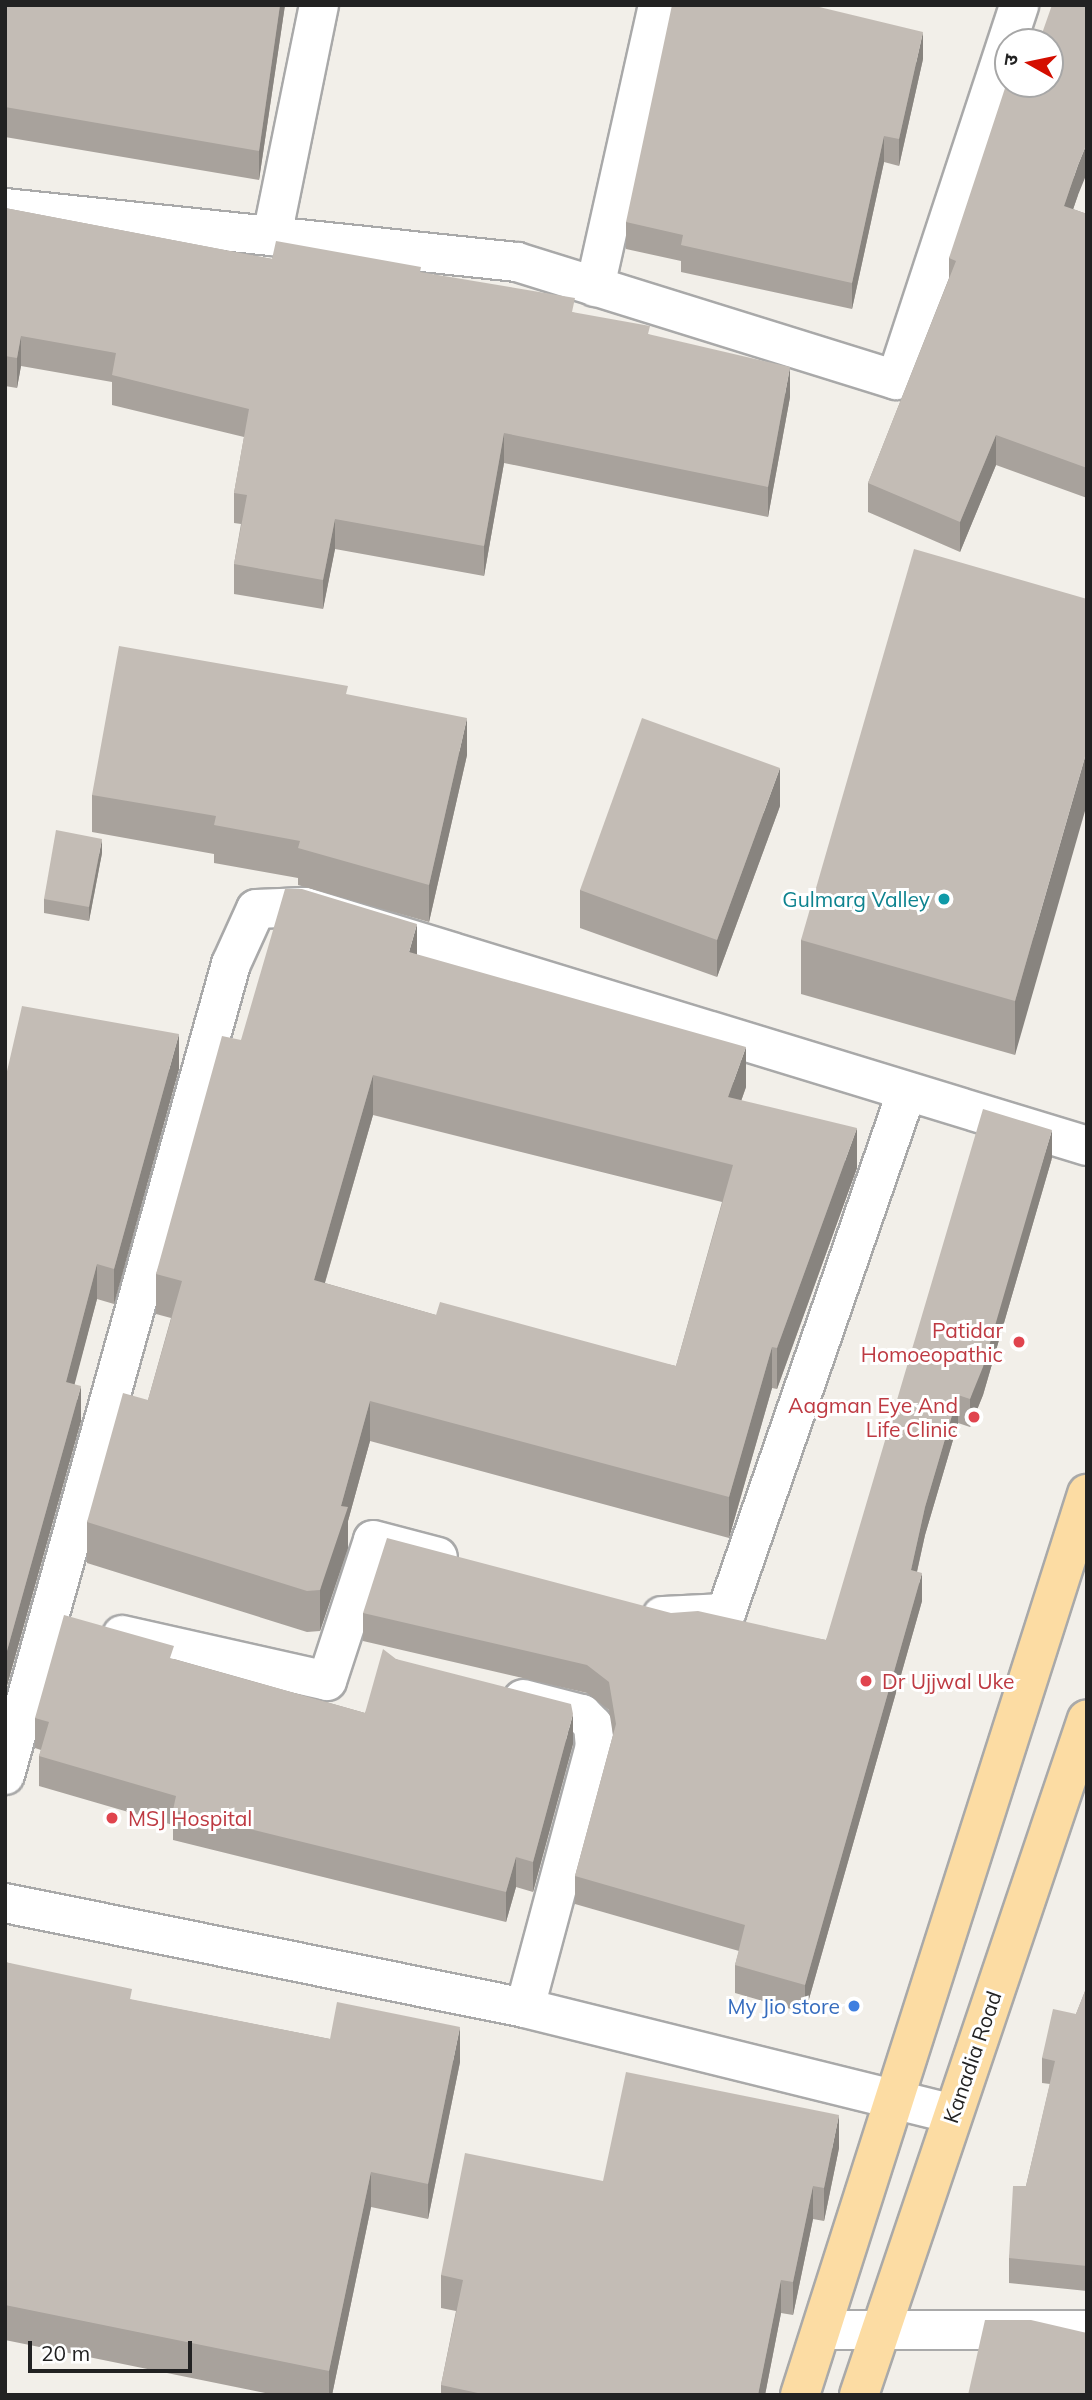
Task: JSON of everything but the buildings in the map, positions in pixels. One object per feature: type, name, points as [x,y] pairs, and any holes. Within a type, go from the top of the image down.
[{"type":"main road","points":[[800,2395],[896,2103],[1087,1494]]},
{"type":"main road","name":"Kanadia Road","points":[[859,2395],[1087,1719]]},
{"type":"street","points":[[272,236],[319,5]]},
{"type":"street","points":[[595,286],[659,5]]},
{"type":"street","points":[[5,208],[517,262],[896,380],[1008,7]]},
{"type":"street","points":[[5,1775],[231,964],[256,909],[305,907],[1087,1146]]},
{"type":"street","points":[[624,1606],[677,1620],[726,1613],[907,1091]]},
{"type":"street","points":[[47,1617],[327,1681],[373,1540],[479,1567]]},
{"type":"street","points":[[492,1691],[583,1714],[593,1725],[595,1746],[525,2008]]},
{"type":"street","points":[[5,1903],[525,2008],[896,2103],[952,2114]]},
{"type":"street","points":[[821,2330],[1087,2330]]},
{"type":"place","name":"Gulmarg Valley","points":[[944,899]]},
{"type":"place","name":"Patidar Homoeopathic","points":[[1019,1342]]},
{"type":"place","name":"Aagman Eye And Life Clinic","points":[[974,1417]]},
{"type":"place","name":"Dr Ujjwal Uke","points":[[866,1681]]},
{"type":"place","name":"MSJ Hospital","points":[[112,1818]]},
{"type":"place","name":"My Jio store","points":[[854,2006]]}]
